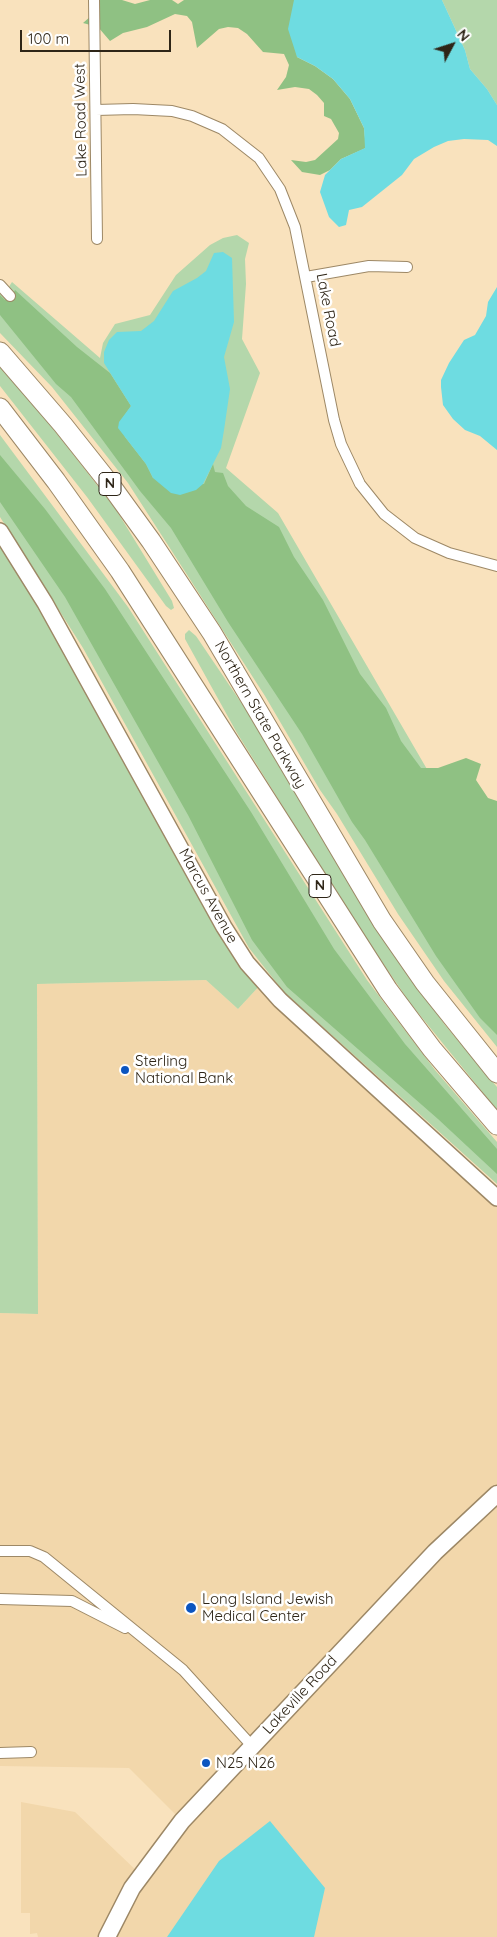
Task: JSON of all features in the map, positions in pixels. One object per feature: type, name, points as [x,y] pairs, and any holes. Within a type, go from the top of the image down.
[{"type":"highway","name":"Northern State Parkway","points":[[6,358],[110,483],[198,610],[362,889],[425,983],[497,1073]]},
{"type":"highway","points":[[0,408],[7,425]]},
{"type":"highway","name":"N","points":[[7,425],[16,446],[78,512],[140,602],[388,990],[432,1049],[497,1125]]},
{"type":"highway","points":[[425,983],[497,1056]]},
{"type":"main road","name":"Marcus Avenue","points":[[0,531],[45,603],[224,927],[248,963],[280,1000],[497,1198]]},
{"type":"main road","name":"Lakeville Road","points":[[107,1937],[132,1888],[166,1841],[252,1746],[434,1552],[497,1494]]},
{"type":"street","name":"Lake Road West","points":[[94,0],[97,239]]},
{"type":"street","name":"Lake Road","points":[[96,110],[172,111],[209,123],[242,143],[267,168],[284,196],[295,227],[334,420],[341,444],[360,484],[384,514],[415,538],[449,553],[497,566]]},
{"type":"street","points":[[306,277],[369,266],[407,266]]},
{"type":"street","points":[[0,285],[10,296]]},
{"type":"street","points":[[0,1551],[30,1551],[44,1557],[183,1670],[252,1746]]},
{"type":"street","points":[[0,1600],[72,1601],[144,1638]]},
{"type":"street","points":[[0,1753],[31,1752]]},
{"type":"shaded area","points":[[206,980],[238,1009],[263,982],[497,1198],[497,1937],[38,1937],[37,1933],[30,1934],[30,1913],[21,1913],[21,1802],[75,1812],[141,1875],[182,1821],[129,1768],[0,1766],[0,1313],[38,1314],[37,984]]},
{"type":"green space","points":[[97,0],[122,0],[135,4],[150,0],[172,0],[178,4],[184,0],[294,0],[297,57],[315,66],[333,79],[350,99],[364,128],[366,148],[341,159],[330,170],[320,175],[302,172],[291,160],[306,162],[315,160],[338,139],[339,133],[331,119],[324,116],[324,103],[309,89],[295,87],[277,90],[286,77],[289,65],[284,54],[263,52],[247,34],[238,28],[228,27],[219,29],[197,48],[192,22],[187,16],[175,14],[147,27],[123,33],[110,41],[98,27],[83,23],[91,16]]},
{"type":"green space","points":[[442,0],[497,0],[497,105],[487,89],[470,69],[465,50]]},
{"type":"green space","points":[[237,235],[249,243],[245,259],[246,284],[242,339],[260,373],[226,468],[278,513],[449,807],[497,844],[497,1047],[444,981],[398,914],[337,814],[320,790],[265,696],[128,483],[52,387],[0,333],[0,288],[5,293],[12,282],[100,358],[103,343],[115,324],[150,315],[176,275],[210,245],[223,238]]},
{"type":"green space","points":[[15,290],[77,347],[110,373],[131,406],[120,422],[125,437],[146,464],[153,478],[204,484],[213,464],[215,472],[223,473],[228,486],[246,506],[279,527],[294,557],[323,600],[360,674],[386,708],[401,741],[421,768],[438,768],[466,758],[481,764],[476,780],[488,798],[497,801],[497,1035],[480,1018],[436,956],[352,822],[302,734],[228,622],[171,528],[140,491],[71,397],[56,384],[0,315],[0,295],[5,300],[10,300]]},
{"type":"green space","points":[[0,367],[40,412],[115,508],[172,601],[174,608],[171,610],[166,606],[87,497],[0,386]]},
{"type":"green space","points":[[0,435],[128,607],[367,980],[435,1070],[497,1142],[497,1184],[283,991],[249,948],[83,648],[0,517]]},
{"type":"green space","points":[[0,455],[45,509],[105,589],[251,812],[334,949],[405,1044],[497,1149],[497,1174],[438,1119],[287,987],[252,940],[188,815],[65,597],[0,502]]},
{"type":"green space","points":[[0,531],[263,982],[238,1009],[206,980],[37,984],[38,1314],[0,1313]]},
{"type":"green space","points":[[189,630],[196,636],[257,726],[366,913],[445,1025],[497,1087],[497,1110],[410,1003],[355,922],[237,733],[185,639],[185,634]]},
{"type":"water","points":[[294,0],[442,0],[465,50],[470,69],[487,89],[497,105],[497,146],[488,140],[464,139],[448,141],[434,147],[414,159],[402,175],[362,207],[349,210],[346,225],[339,227],[329,217],[320,192],[325,175],[341,159],[365,148],[364,128],[350,99],[333,79],[315,66],[297,57],[288,29]]},
{"type":"water","points":[[223,252],[232,258],[234,322],[224,357],[230,389],[221,448],[203,484],[196,490],[180,495],[171,493],[153,478],[146,464],[118,428],[119,422],[131,406],[104,363],[104,352],[109,340],[117,332],[141,331],[154,321],[173,291],[206,271],[214,253]]},
{"type":"water","points":[[497,287],[497,450],[480,436],[465,430],[453,419],[443,405],[441,380],[449,363],[464,340],[475,335],[486,316],[488,302]]},
{"type":"water","points":[[270,1821],[325,1888],[314,1937],[167,1937],[219,1861]]},
{"type":"place","name":"Sterling National Bank","points":[[125,1070]]},
{"type":"place","name":"Long Island Jewish Medical Center","points":[[191,1608]]},
{"type":"place","name":"N25 N26","points":[[206,1763]]}]
